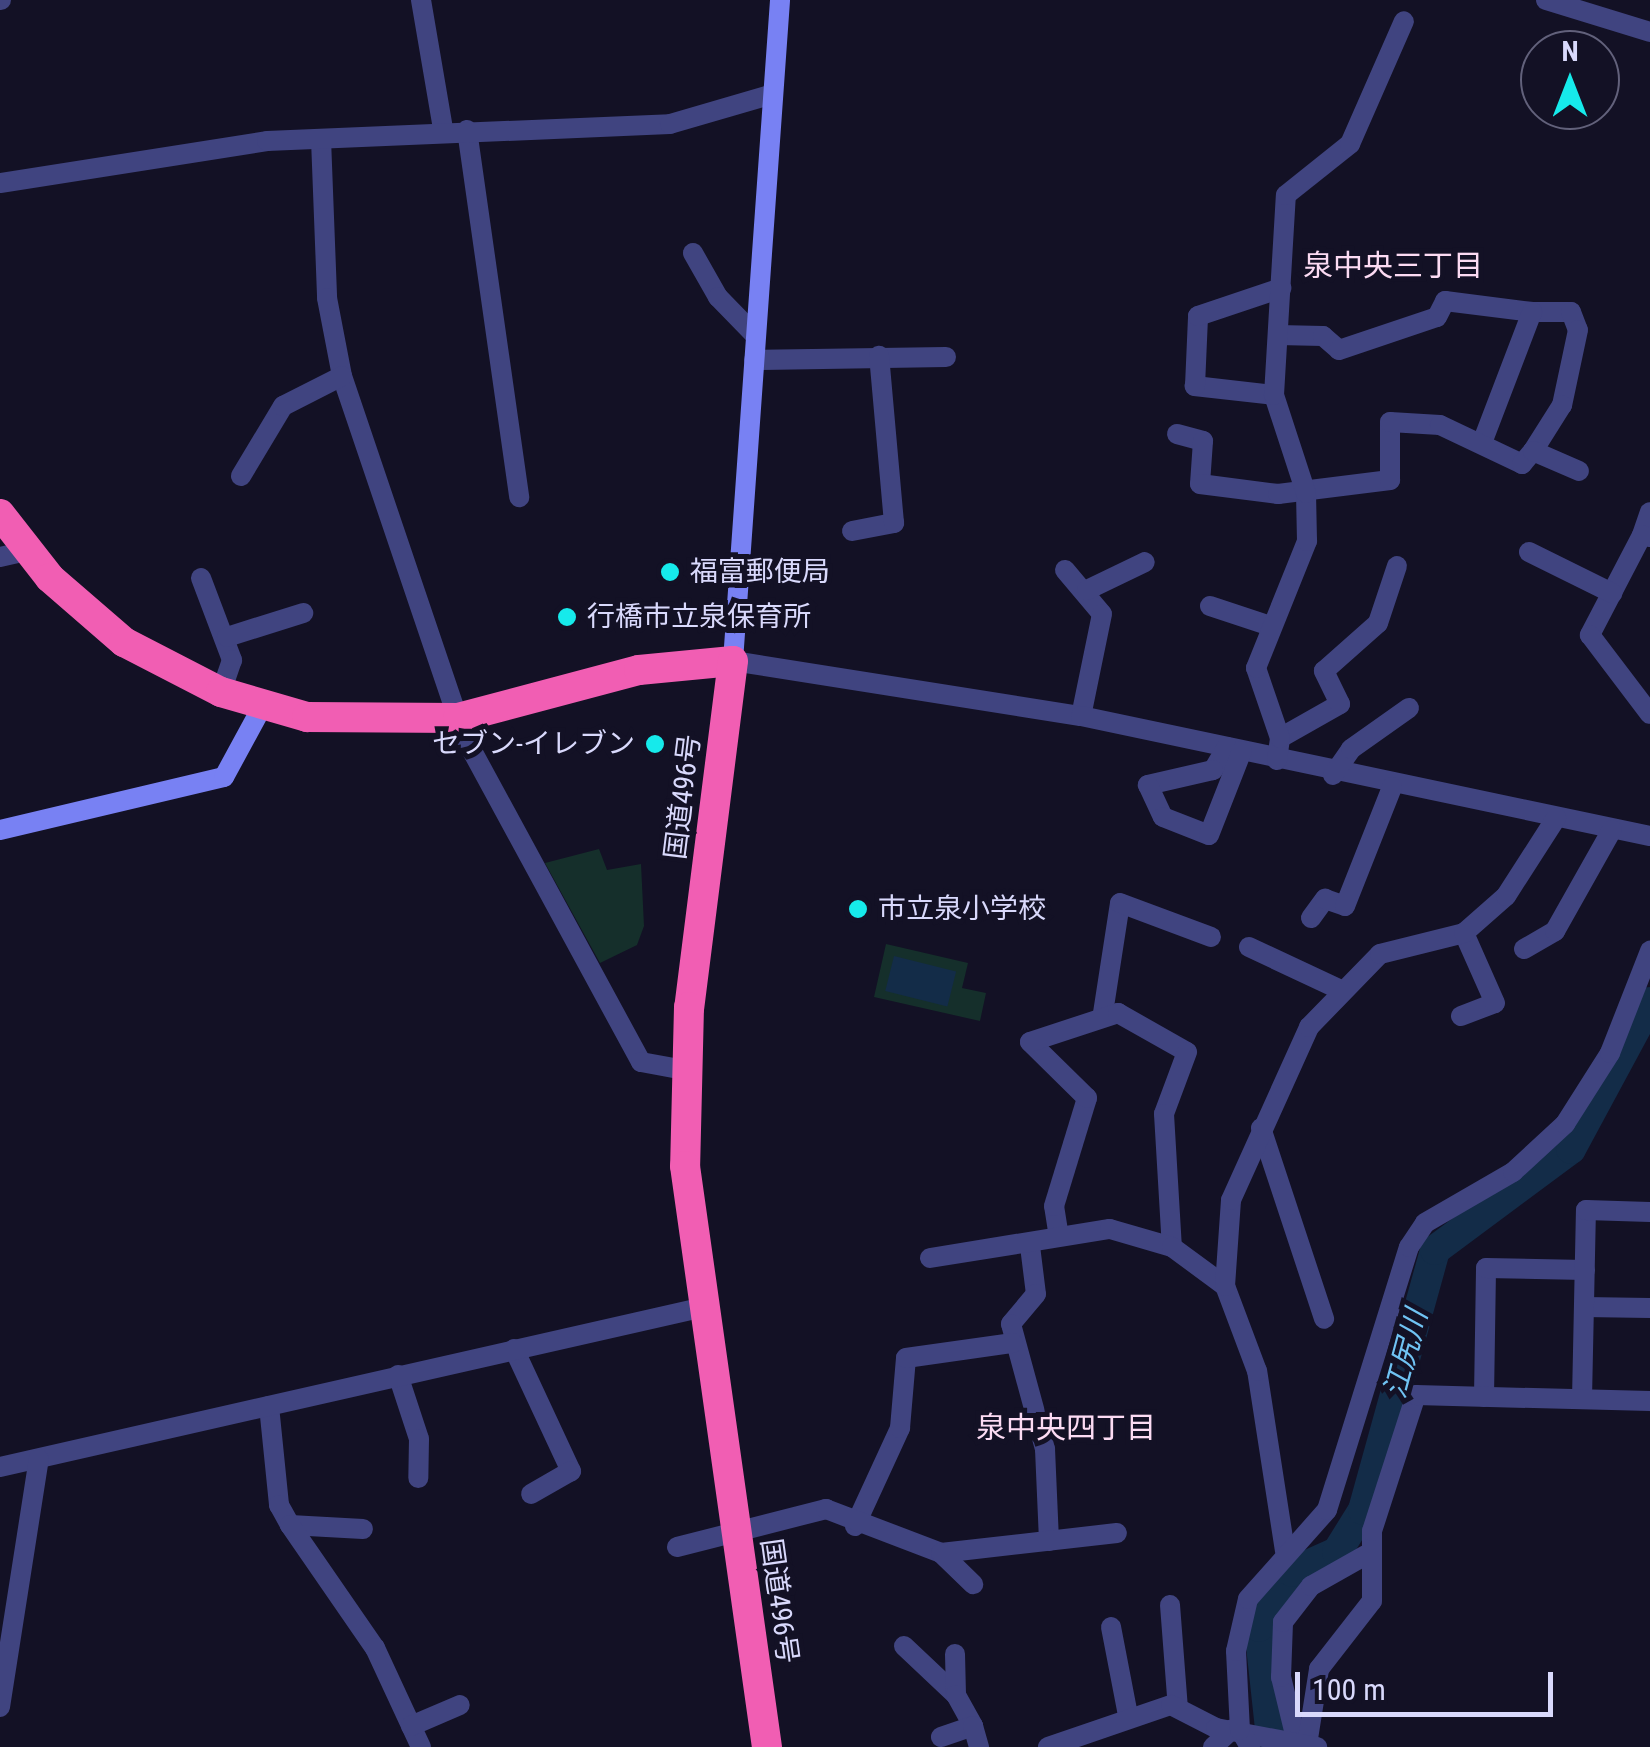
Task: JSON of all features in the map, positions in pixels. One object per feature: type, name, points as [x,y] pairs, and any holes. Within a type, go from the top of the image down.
[{"type":"highway","points":[[0,514],[13,554],[124,642],[221,692],[262,707],[351,722],[458,718],[638,670],[733,661]]},
{"type":"highway","name":"国道496号","points":[[733,661],[684,1070],[704,1307],[767,1747]]},
{"type":"street","points":[[421,0],[443,129]]},
{"type":"street","points":[[780,0],[733,661],[1081,716],[1333,775],[1650,836]]},
{"type":"street","points":[[1546,0],[1650,32]]},
{"type":"street","points":[[1277,760],[1280,738],[1256,668],[1307,541],[1306,493],[1274,395],[1286,195],[1350,144],[1404,21]]},
{"type":"street","points":[[0,183],[321,139],[443,129],[670,124],[774,94]]},
{"type":"street","points":[[467,130],[519,497]]},
{"type":"street","points":[[321,139],[327,298],[342,376],[458,718],[640,1062],[684,1070]]},
{"type":"street","points":[[693,253],[718,298],[756,336]]},
{"type":"street","points":[[1274,395],[1194,386],[1198,316],[1281,288]]},
{"type":"street","points":[[1177,434],[1203,441],[1200,484],[1306,493],[1390,480],[1390,422],[1440,425],[1522,464],[1562,405],[1578,330],[1571,312],[1532,312],[1445,300],[1437,316],[1338,350],[1323,336],[1278,335]]},
{"type":"street","points":[[1482,443],[1532,312]]},
{"type":"street","points":[[852,530],[894,522],[879,356]]},
{"type":"street","points":[[754,360],[946,357]]},
{"type":"street","points":[[241,476],[283,406],[342,376]]},
{"type":"street","points":[[1533,451],[1579,471]]},
{"type":"street","points":[[1647,703],[1590,635],[1646,536],[1650,512]]},
{"type":"street","points":[[1529,552],[1612,593]]},
{"type":"street","points":[[1087,590],[1145,562]]},
{"type":"street","points":[[1280,738],[1340,704],[1324,671],[1378,623],[1396,566]]},
{"type":"street","points":[[1065,570],[1087,590],[1102,614],[1081,716]]},
{"type":"street","points":[[201,578],[232,660],[221,692]]},
{"type":"street","points":[[1210,606],[1270,626]]},
{"type":"street","points":[[226,637],[303,613]]},
{"type":"street","points":[[0,830],[224,776],[262,707]]},
{"type":"street","points":[[1333,775],[1351,749],[1409,708]]},
{"type":"street","points":[[1235,749],[1209,835],[1163,817],[1148,785],[1213,770],[1235,749]]},
{"type":"street","points":[[1311,918],[1326,899],[1346,906],[1392,787]]},
{"type":"street","points":[[1285,1552],[1257,1371],[1225,1286],[1231,1200],[1309,1027],[1380,954],[1464,933],[1506,896],[1556,818]]},
{"type":"street","points":[[1524,949],[1555,931],[1612,830]]},
{"type":"street","points":[[1104,1013],[1120,903],[1211,937]]},
{"type":"street","points":[[1461,1016],[1495,1002],[1464,933]]},
{"type":"street","points":[[1249,947],[1343,991]]},
{"type":"street","points":[[1240,1736],[1236,1651],[1248,1599],[1285,1552],[1327,1510],[1409,1247],[1438,1213],[1513,1172],[1566,1124],[1610,1053],[1650,951]]},
{"type":"street","points":[[1058,1232],[1054,1206],[1087,1098],[1030,1042],[1104,1013],[1187,1052],[1164,1114],[1172,1247]]},
{"type":"street","points":[[1261,1128],[1324,1318]]},
{"type":"street","points":[[1582,1399],[1586,1210],[1650,1212]]},
{"type":"street","points":[[930,1258],[1030,1246],[1058,1232],[1110,1230],[1172,1247],[1225,1286]]},
{"type":"street","points":[[1030,1246],[1036,1294],[1017,1312],[1012,1343],[1033,1386],[1049,1541]]},
{"type":"street","points":[[1484,1396],[1486,1268],[1585,1270]]},
{"type":"street","points":[[0,1467],[704,1307]]},
{"type":"street","points":[[1584,1307],[1650,1308]]},
{"type":"street","points":[[855,1526],[900,1428],[906,1358],[1012,1343]]},
{"type":"street","points":[[514,1349],[571,1472],[530,1494]]},
{"type":"street","points":[[398,1375],[419,1439],[418,1478]]},
{"type":"street","points":[[1307,1745],[1319,1669],[1372,1602],[1366,1555],[1416,1395],[1650,1400]]},
{"type":"street","points":[[269,1406],[279,1505],[375,1648],[421,1747]]},
{"type":"street","points":[[0,1707],[39,1459]]},
{"type":"street","points":[[678,1548],[736,1528],[826,1509],[855,1526],[941,1553],[1117,1534]]},
{"type":"street","points":[[290,1526],[363,1528]]},
{"type":"street","points":[[941,1553],[972,1584]]},
{"type":"street","points":[[1307,1745],[1281,1677],[1282,1622],[1311,1586],[1366,1555]]},
{"type":"street","points":[[1170,1604],[1178,1708]]},
{"type":"street","points":[[1111,1626],[1128,1715]]},
{"type":"street","points":[[904,1646],[956,1695],[979,1747]]},
{"type":"street","points":[[955,1654],[956,1695]]},
{"type":"street","points":[[411,1726],[460,1705]]},
{"type":"street","points":[[1048,1747],[1128,1715],[1178,1708],[1240,1736],[1307,1745]]},
{"type":"street","points":[[940,1737],[972,1726]]},
{"type":"street","points":[[1213,1747],[1240,1736]]},
{"type":"green space","points":[[599,849],[607,870],[641,864],[644,926],[637,945],[600,963],[545,863]]},
{"type":"green space","points":[[886,944],[968,963],[962,988],[986,993],[980,1021],[874,997]]},
{"type":"water","points":[[894,956],[956,971],[947,1006],[885,991]]},
{"type":"waterway","name":"江尻川","points":[[1272,1747],[1259,1627],[1292,1572],[1337,1552],[1363,1510],[1435,1250],[1571,1149],[1650,1002]]},
{"type":"place","name":"福富郵便局","points":[[670,572]]},
{"type":"place","name":"行橋市立泉保育所","points":[[567,617]]},
{"type":"place","name":"セブン-イレブン","points":[[655,744]]},
{"type":"place","name":"市立泉小学校","points":[[858,909]]},
{"type":"district","name":"泉中央三丁目","points":[[1393,266]]},
{"type":"district","name":"泉中央四丁目","points":[[1066,1428]]}]
